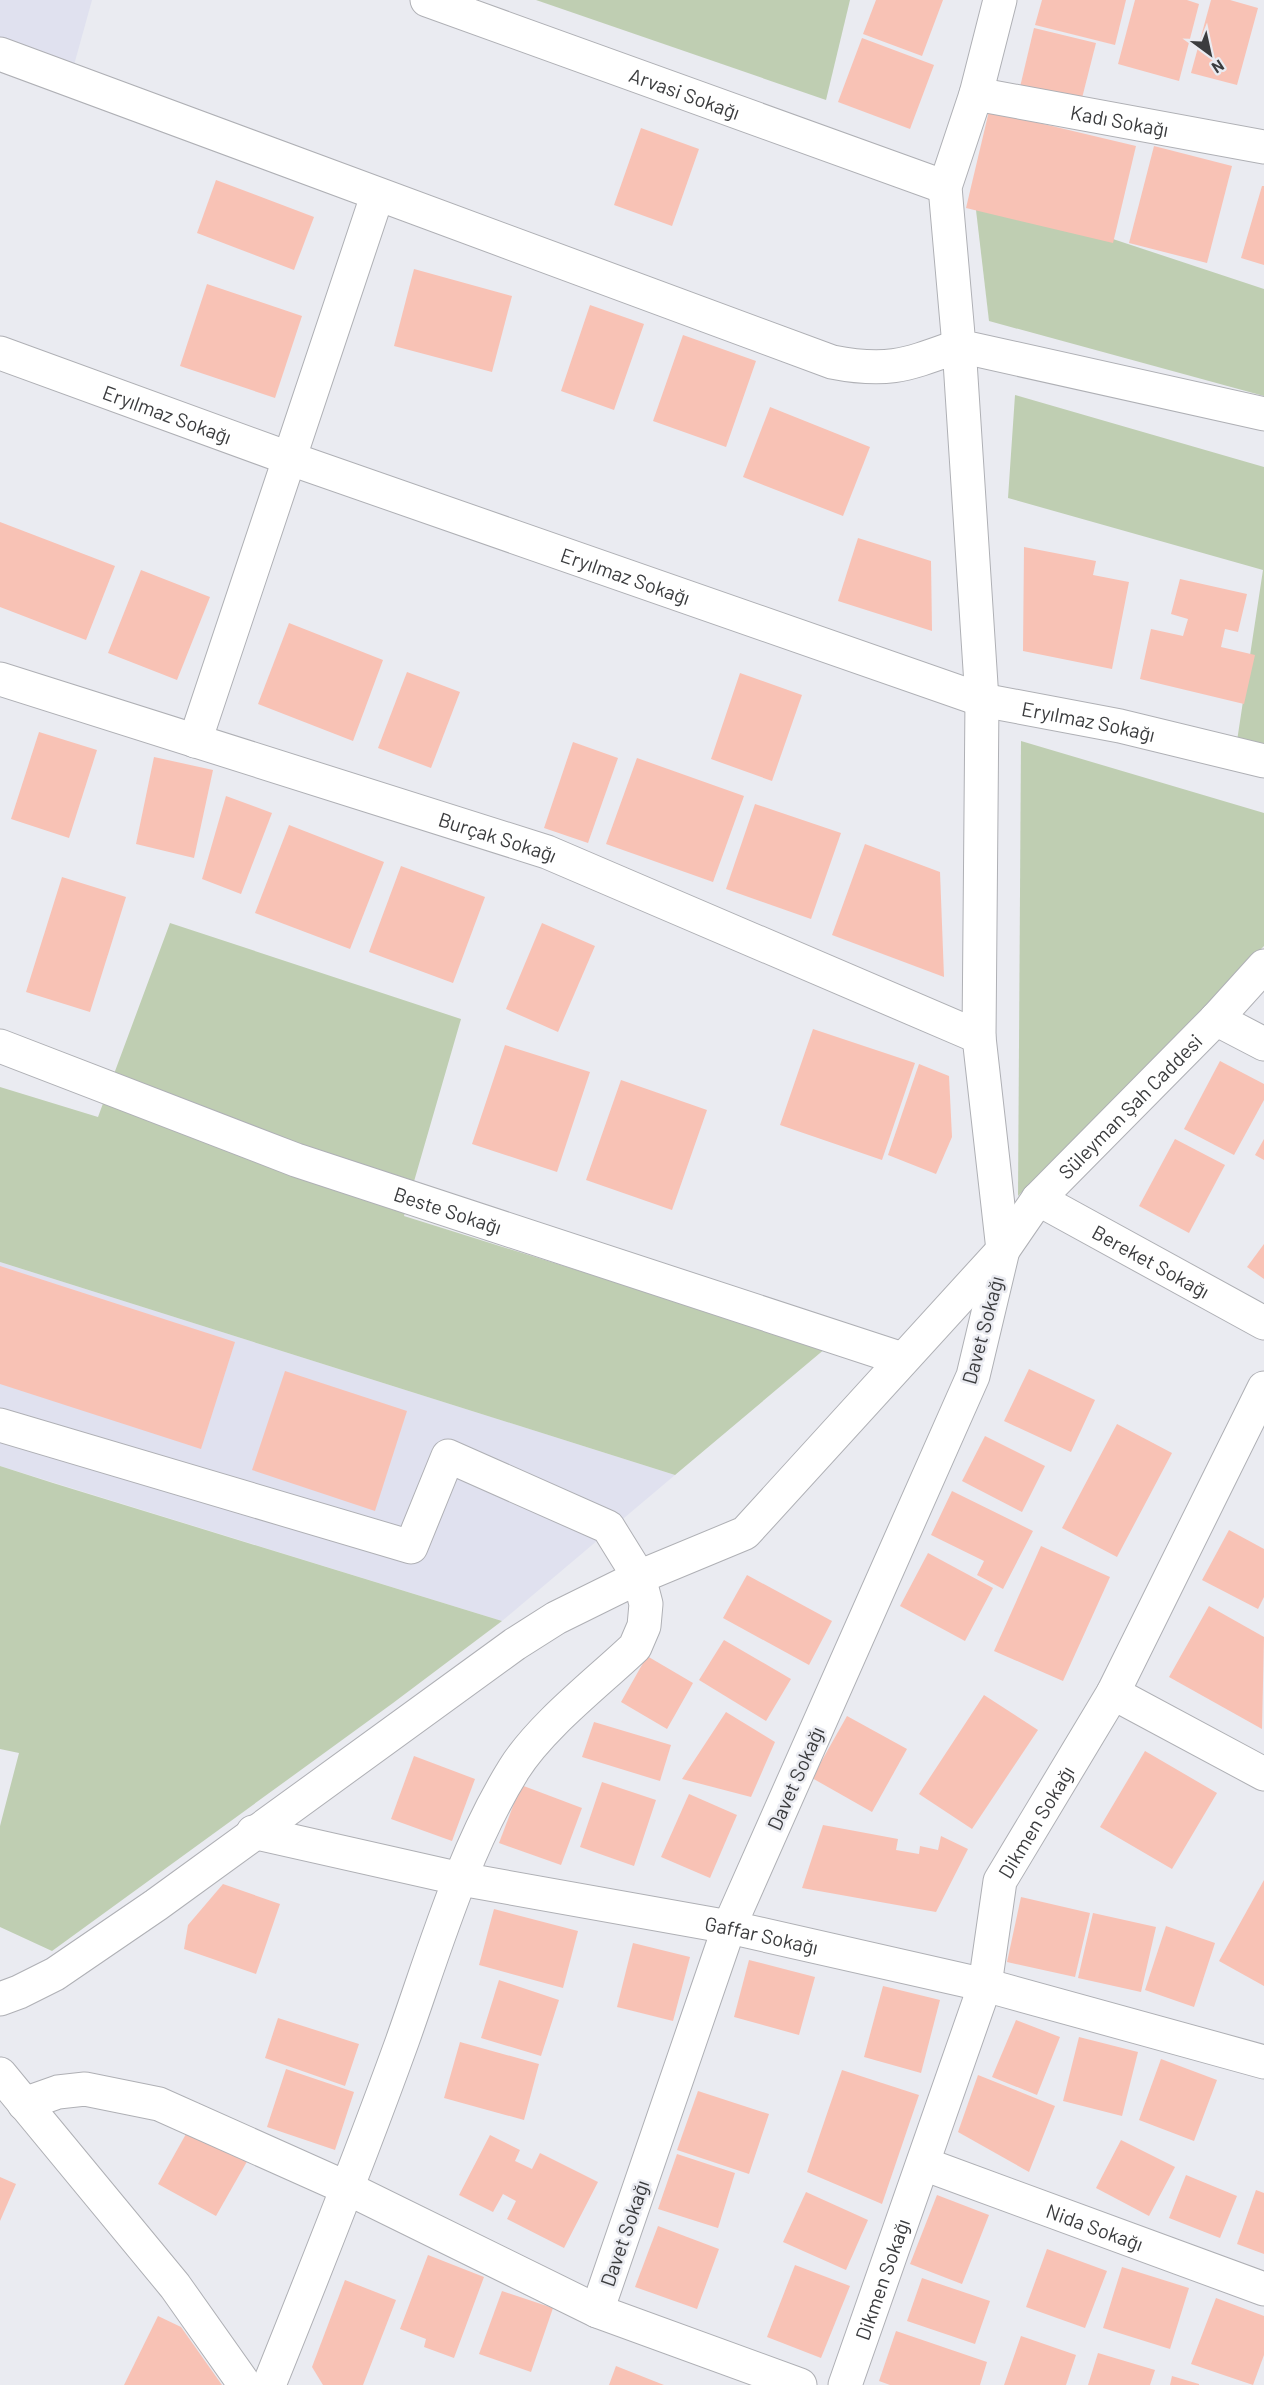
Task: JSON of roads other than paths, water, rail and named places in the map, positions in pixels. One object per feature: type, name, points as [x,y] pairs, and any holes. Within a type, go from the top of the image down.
[{"type":"street","name":"Arvasi Sokağı","points":[[427,0],[945,188]]},
{"type":"street","points":[[0,1999],[55,1974],[156,1905],[253,1832],[515,1644],[556,1618],[639,1577],[745,1533],[1003,1250],[979,1037],[982,700],[959,346],[945,188],[976,94],[1000,0]]},
{"type":"street","points":[[0,54],[22,60],[377,196],[832,362],[866,369],[903,366],[959,346],[1264,414]]},
{"type":"street","name":"Kadı Sokağı","points":[[976,94],[1264,147]]},
{"type":"street","points":[[195,741],[377,196]]},
{"type":"street","name":"Eryılmaz Sokağı","points":[[0,354],[291,459],[982,700],[1120,726],[1264,761]]},
{"type":"street","name":"Burçak Sokağı","points":[[1,682],[547,852],[979,1037]]},
{"type":"street","name":"Süleyman Şah Caddesi","points":[[1003,1250],[1038,1199],[1264,966]]},
{"type":"street","points":[[1215,1019],[1264,1044]]},
{"type":"street","name":"Beste Sokağı","points":[[0,1046],[296,1160],[902,1359]]},
{"type":"street","name":"Bereket Sokağı","points":[[1038,1199],[1264,1323]]},
{"type":"street","name":"Davet Sokağı","points":[[597,2312],[729,1927],[974,1376],[1003,1250]]},
{"type":"street","name":"Dikmen Sokağı","points":[[845,2385],[985,1985],[1000,1881],[1113,1693],[1264,1388]]},
{"type":"street","points":[[0,1425],[411,1547],[448,1456],[609,1527],[639,1577],[646,1604],[644,1626],[636,1647],[533,1744],[514,1769],[461,1879],[349,2189],[269,2385]]},
{"type":"street","points":[[1113,1693],[1264,1774]]},
{"type":"street","name":"Gaffar Sokağı","points":[[253,1832],[461,1879],[729,1927],[985,1985],[1264,2062]]},
{"type":"street","points":[[0,2074],[175,2286],[245,2385]]},
{"type":"street","points":[[24,2104],[58,2092],[85,2089],[159,2104],[349,2189],[597,2312],[800,2385]]},
{"type":"street","name":"Nida Sokağı","points":[[924,2164],[1264,2289]]}]
